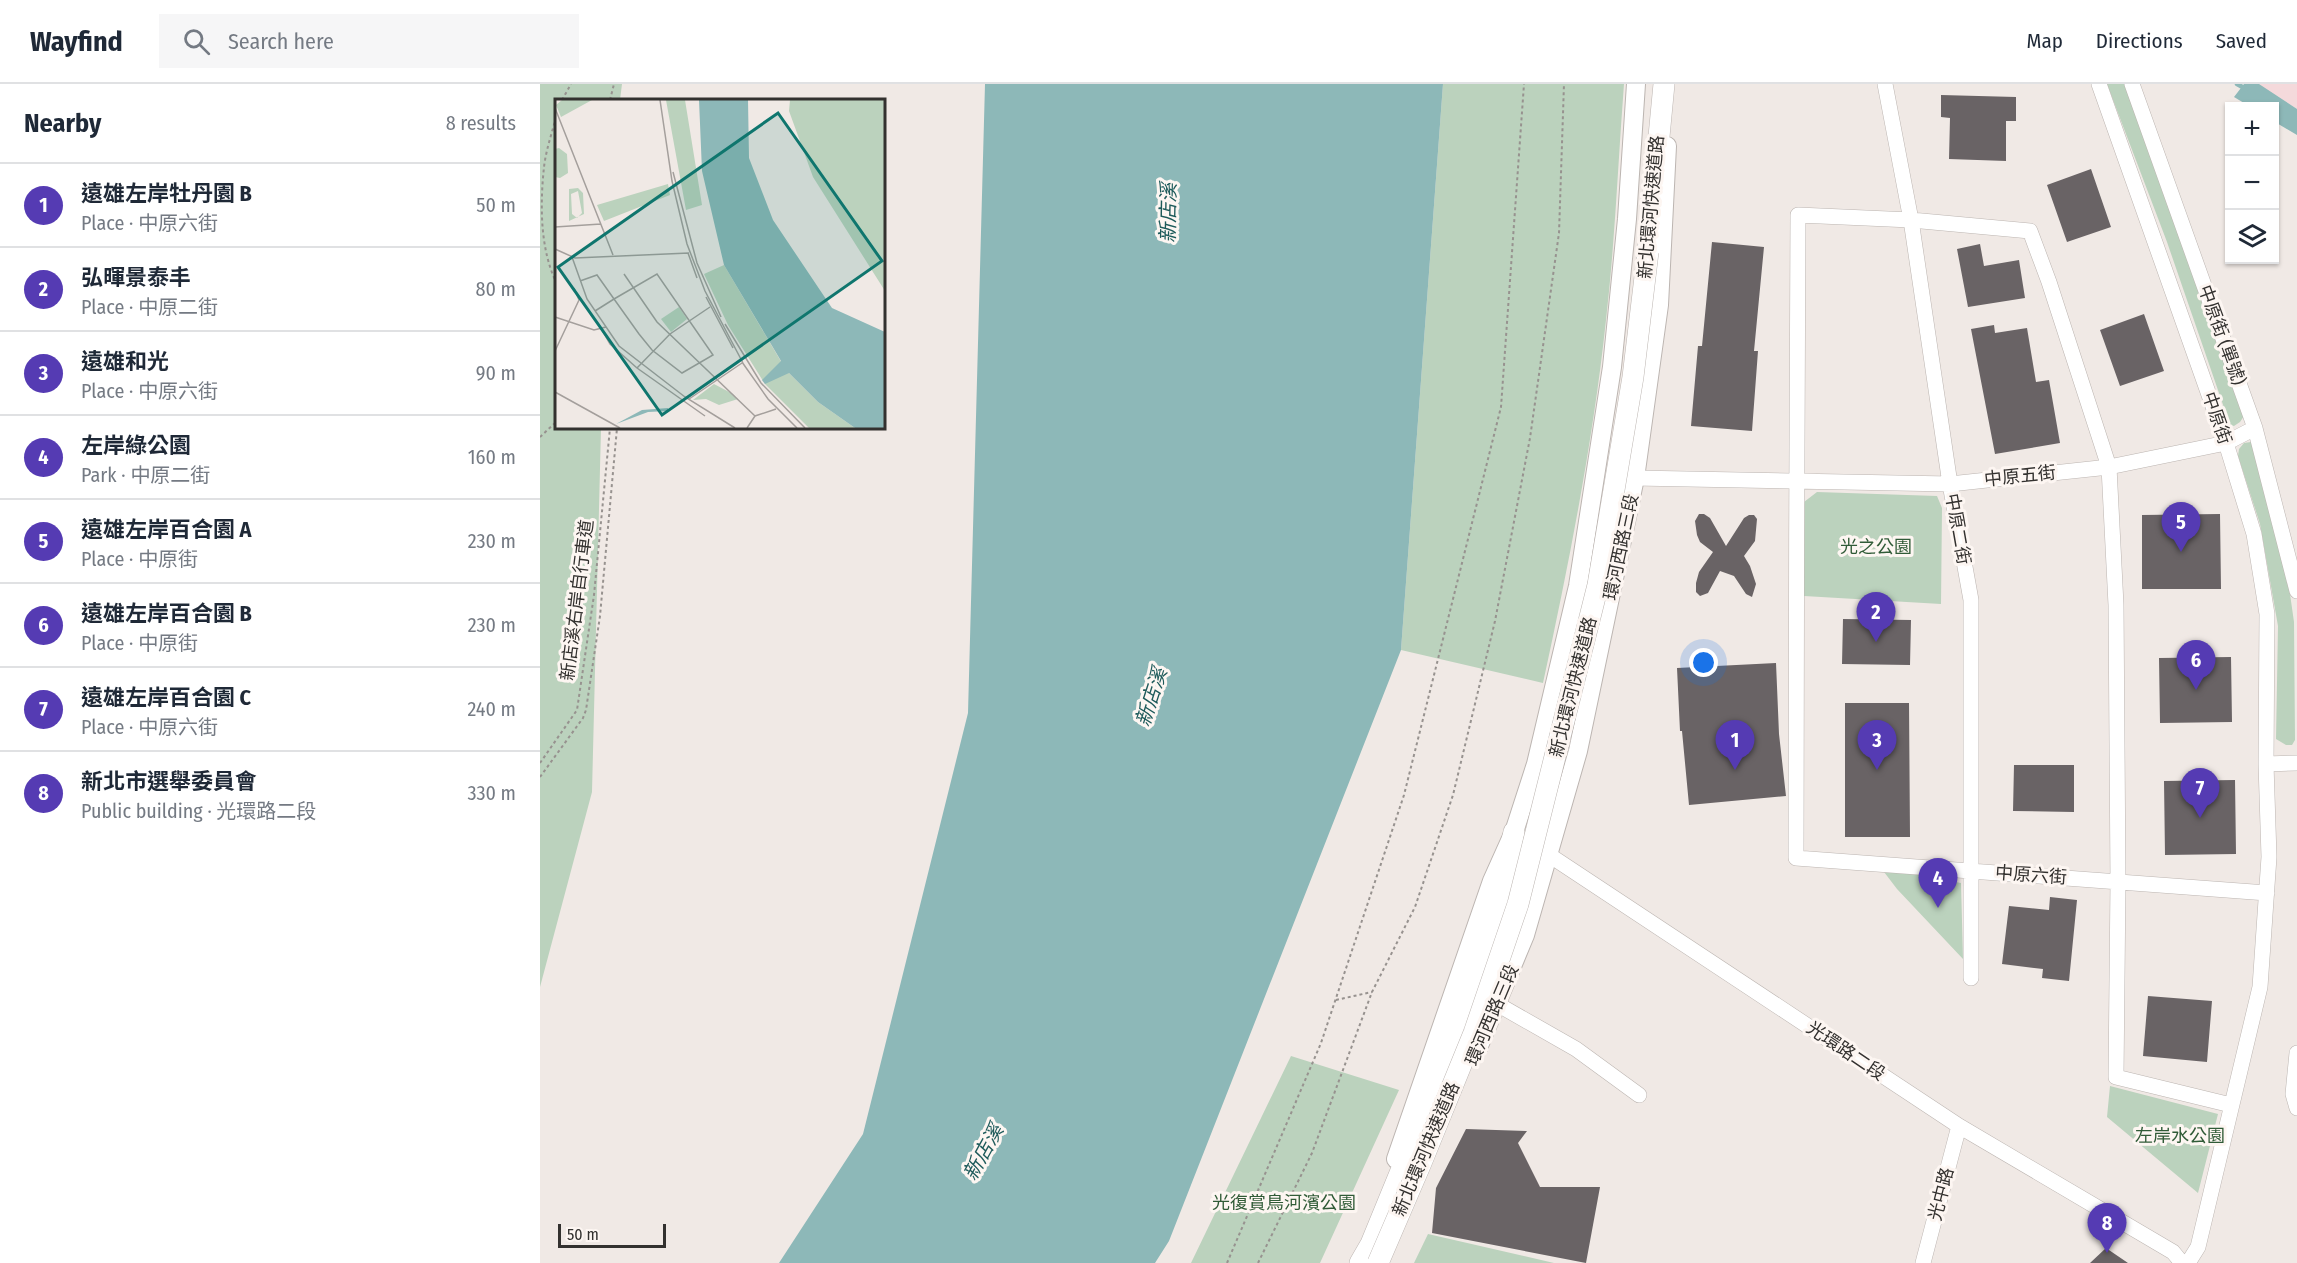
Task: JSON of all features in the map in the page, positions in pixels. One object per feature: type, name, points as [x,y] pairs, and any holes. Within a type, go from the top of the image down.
[{"type":"highway","name":"新北環河快速道路","points":[[1378,1263],[1474,1033],[1518,904],[1598,585],[1633,377],[1666,84]]},
{"type":"highway","name":"新北環河快速道路","points":[[1357,1263],[1371,1244],[1435,1088],[1498,908],[1514,832]]},
{"type":"main road","name":"環河西路三段","points":[[1357,1263],[1396,1160],[1492,881],[1514,832],[1536,764],[1578,586],[1612,367],[1627,219],[1635,84]]},
{"type":"main road","name":"環河西路三段","points":[[1389,1263],[1525,935],[1550,855],[1578,751],[1635,478],[1659,305],[1667,153],[1666,84]]},
{"type":"street","name":"中原二街","points":[[1886,84],[1911,220],[1950,484],[1971,600],[1971,978]]},
{"type":"street","name":"中原街","points":[[2099,84],[2226,443],[2254,534],[2267,614],[2266,764],[2269,857],[2260,987],[2198,1247],[2188,1263]]},
{"type":"street","name":"中原街 (單號)","points":[[2132,84],[2255,428],[2297,591]]},
{"type":"street","points":[[1795,480],[1798,215],[1911,220],[2030,231],[2109,467],[2116,605],[2118,882],[2116,1077],[2231,1105]]},
{"type":"street","name":"中原五街","points":[[1635,478],[1950,484],[2109,467],[2226,443],[2255,428]]},
{"type":"street","name":"中原六街","points":[[1795,480],[1796,858],[2266,893]]},
{"type":"street","points":[[2266,764],[2297,763]]},
{"type":"street","name":"光環路二段","points":[[1514,832],[1959,1126],[2173,1252],[2182,1263]]},
{"type":"street","points":[[1497,1004],[1576,1049],[1639,1095]]},
{"type":"street","points":[[2295,1101],[2297,1053]]},
{"type":"street","name":"光中路","points":[[1923,1263],[1959,1126]]},
{"type":"path","points":[[563,99],[571,84]]},
{"type":"path","points":[[610,99],[614,84]]},
{"type":"path","points":[[1227,1263],[1322,1043],[1404,795],[1501,407],[1524,84]]},
{"type":"path","points":[[1258,1263],[1312,1153],[1372,992],[1415,907],[1453,795],[1495,621],[1530,438],[1559,233],[1564,84]]},
{"type":"path","points":[[555,121],[544,166],[541,221],[548,259],[555,279]]},
{"type":"path","points":[[540,437],[555,423]]},
{"type":"path","name":"新店溪右岸自行車道","points":[[540,763],[577,710],[594,595],[610,429]]},
{"type":"path","points":[[540,777],[583,718],[586,710],[600,616],[617,429]]},
{"type":"path","points":[[1336,1000],[1372,992]]},
{"type":"shaded area","points":[[2254,84],[2297,84],[2297,109],[2279,97]]},
{"type":"green space","points":[[540,84],[622,84],[620,99],[555,99],[555,429],[601,429],[592,792],[540,987]]},
{"type":"green space","points":[[1443,84],[1624,84],[1612,261],[1601,366],[1579,502],[1543,683],[1401,650]]},
{"type":"green space","points":[[2107,84],[2127,84],[2244,416],[2234,426],[2230,425],[2167,242]]},
{"type":"green space","points":[[2244,443],[2254,444],[2289,587],[2294,622],[2295,740],[2292,745],[2286,745],[2276,739],[2278,626],[2260,524],[2238,456],[2239,449]]},
{"type":"green space","name":"光之公園","points":[[1817,492],[1937,496],[1942,508],[1941,604],[1804,596],[1804,502]]},
{"type":"green space","points":[[1881,868],[1961,883],[1963,959],[1897,889]]},
{"type":"green space","name":"光復賞鳥河濱公園","points":[[1291,1056],[1399,1090],[1320,1263],[1191,1263]]},
{"type":"green space","name":"左岸水公園","points":[[2110,1086],[2218,1114],[2198,1193],[2107,1117]]},
{"type":"green space","points":[[1428,1234],[1554,1263],[1414,1263]]},
{"type":"water","name":"新店溪","points":[[985,84],[1443,84],[1401,650],[1169,1241],[1155,1263],[779,1263],[863,1134],[968,713]]},
{"type":"water","points":[[2244,84],[2259,84],[2297,109],[2297,135],[2279,124],[2279,102],[2242,102],[2234,97]]},
{"type":"building","points":[[1941,95],[2016,97],[2016,121],[2006,121],[2006,161],[1949,159],[1950,118],[1941,117]]},
{"type":"building","points":[[2091,169],[2111,227],[2067,242],[2047,185]]},
{"type":"building","points":[[1712,242],[1764,247],[1754,351],[1758,351],[1752,431],[1691,426],[1698,346],[1702,346]]},
{"type":"building","points":[[1980,244],[1984,266],[2019,260],[2025,298],[1968,307],[1957,249]]},
{"type":"building","points":[[2144,314],[2164,371],[2120,386],[2100,330]]},
{"type":"building","points":[[1994,325],[1995,333],[2027,328],[2036,382],[2049,380],[2060,443],[1995,454],[1971,329]]},
{"type":"building","points":[[1699,514],[1710,518],[1726,546],[1744,518],[1754,515],[1757,519],[1755,541],[1744,556],[1756,584],[1752,597],[1746,594],[1734,576],[1720,571],[1708,593],[1700,596],[1696,592],[1699,572],[1713,552],[1700,542],[1697,535],[1695,521]]},
{"type":"building","points":[[2220,514],[2221,589],[2142,589],[2142,515]]},
{"type":"building","points":[[1843,619],[1911,620],[1910,665],[1842,664]]},
{"type":"building","points":[[2231,657],[2232,722],[2160,723],[2159,658]]},
{"type":"building","points":[[1776,663],[1779,734],[1786,796],[1689,805],[1682,731],[1680,731],[1677,668]]},
{"type":"building","points":[[1845,703],[1909,703],[1910,837],[1845,837]]},
{"type":"building","points":[[2014,765],[2074,765],[2074,812],[2013,811]]},
{"type":"building","points":[[2235,780],[2236,854],[2165,855],[2164,781]]},
{"type":"building","points":[[2050,897],[2077,900],[2069,981],[2042,978],[2043,969],[2002,964],[2009,906],[2049,910]]},
{"type":"building","points":[[2148,996],[2212,1001],[2207,1062],[2143,1056]]},
{"type":"building","points":[[1466,1129],[1527,1131],[1518,1143],[1540,1187],[1600,1187],[1586,1263],[1432,1233],[1436,1188]]},
{"type":"building","points":[[2106,1248],[2128,1263],[2090,1263]]},
{"type":"waterway","points":[[2237,84],[2246,89]]},
{"type":"place","name":"遠雄左岸百合園 A","points":[[2181,552]]},
{"type":"place","name":"弘暉景泰丰","points":[[1876,642]]},
{"type":"place","name":"遠雄左岸百合園 B","points":[[2196,690]]},
{"type":"place","name":"遠雄左岸牡丹園 B","points":[[1735,770]]},
{"type":"place","name":"遠雄和光","points":[[1877,770]]},
{"type":"place","name":"遠雄左岸百合園 C","points":[[2200,818]]},
{"type":"place","name":"左岸綠公園","points":[[1938,908]]},
{"type":"place","name":"新北市選舉委員會","points":[[2107,1253]]}]
